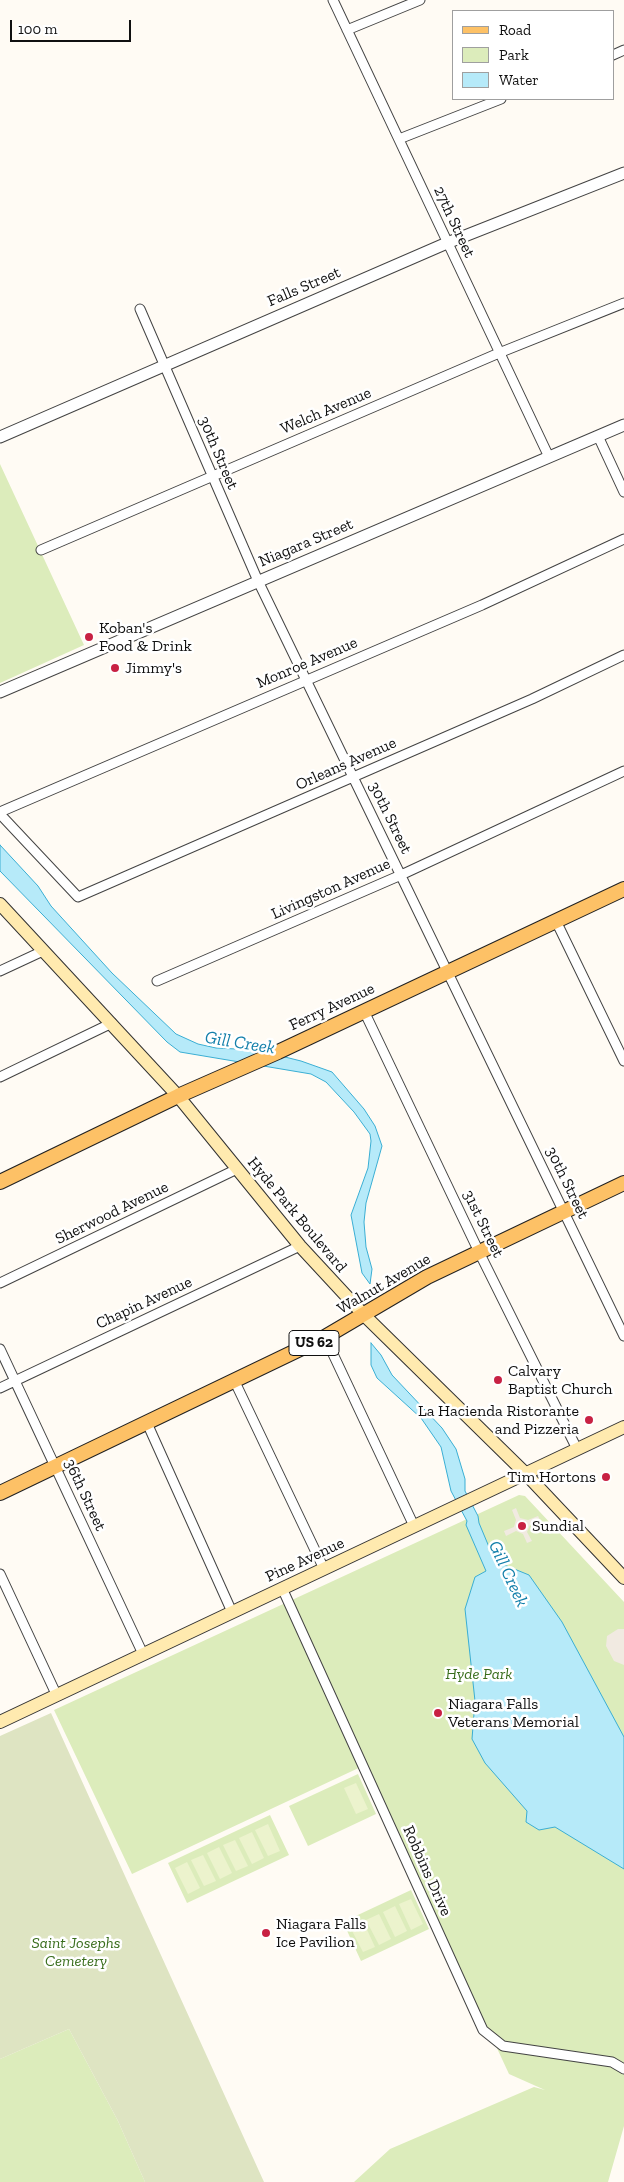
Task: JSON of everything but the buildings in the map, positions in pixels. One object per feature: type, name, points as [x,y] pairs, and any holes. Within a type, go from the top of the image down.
[{"type":"main road","name":"Ferry Avenue","points":[[0,1182],[178,1096],[278,1052],[624,889]]},
{"type":"main road","name":"Hyde Park Boulevard","points":[[0,904],[178,1096],[300,1246],[363,1314],[525,1473],[621,1571]]},
{"type":"main road","name":"Walnut Avenue","points":[[0,1494],[235,1382],[325,1337],[427,1277],[624,1183]]},
{"type":"main road","name":"Pine Avenue","points":[[0,1722],[624,1427]]},
{"type":"street","name":"27th Street","points":[[333,0],[549,457]]},
{"type":"street","points":[[347,30],[420,0]]},
{"type":"street","points":[[399,139],[498,100]]},
{"type":"street","name":"Falls Street","points":[[0,437],[447,243],[624,173]]},
{"type":"street","name":"Welch Avenue","points":[[41,550],[499,353],[624,303]]},
{"type":"street","name":"30th Street","points":[[140,308],[258,581],[624,1336]]},
{"type":"street","name":"Niagara Street","points":[[0,692],[624,425]]},
{"type":"street","points":[[598,436],[624,492]]},
{"type":"street","name":"Monroe Avenue","points":[[0,813],[482,605],[624,539]]},
{"type":"street","name":"Orleans Avenue","points":[[0,813],[78,897],[532,698],[624,655]]},
{"type":"street","name":"Livingston Avenue","points":[[157,981],[401,875],[624,771]]},
{"type":"street","points":[[556,921],[624,1061]]},
{"type":"street","points":[[0,971],[43,951]]},
{"type":"street","name":"31st Street","points":[[364,1011],[479,1252],[577,1449]]},
{"type":"street","points":[[0,1077],[112,1023]]},
{"type":"street","name":"Sherwood Avenue","points":[[0,1284],[237,1170]]},
{"type":"street","name":"Chapin Avenue","points":[[0,1388],[300,1246]]},
{"type":"street","points":[[325,1337],[414,1526]]},
{"type":"street","name":"36th Street","points":[[0,1349],[143,1654]]},
{"type":"street","points":[[235,1382],[324,1569]]},
{"type":"street","points":[[147,1423],[232,1612]]},
{"type":"street","points":[[0,1574],[57,1696]]},
{"type":"street","name":"Robbins Drive","points":[[282,1588],[483,2030],[503,2046],[612,2062],[624,2069]]},
{"type":"green space","points":[[0,464],[84,645],[0,683]]},
{"type":"green space","name":"Hyde Park","points":[[519,1495],[525,1496],[624,1602],[624,2126],[608,2182],[354,2182],[390,2149],[534,2087],[545,2090],[509,2074],[365,1765],[132,1874],[54,1710]]},
{"type":"green space","name":"Saint Josephs Cemetery","points":[[51,1713],[264,2182],[145,2182],[118,2121],[69,2029],[0,2059],[0,1736]]},
{"type":"green space","points":[[358,1774],[376,1814],[308,1846],[289,1806]]},
{"type":"green space","points":[[356,1783],[368,1809],[356,1814],[344,1788]]},
{"type":"green space","points":[[270,1815],[289,1855],[187,1903],[168,1863]]},
{"type":"green space","points":[[268,1824],[280,1851],[268,1856],[255,1830]]},
{"type":"green space","points":[[252,1832],[264,1858],[252,1864],[239,1838]]},
{"type":"green space","points":[[235,1840],[248,1866],[236,1871],[223,1845]]},
{"type":"green space","points":[[219,1847],[232,1873],[220,1879],[207,1853]]},
{"type":"green space","points":[[203,1855],[216,1881],[204,1886],[191,1860]]},
{"type":"green space","points":[[187,1862],[200,1888],[188,1894],[175,1868]]},
{"type":"green space","points":[[411,1890],[429,1929],[361,1961],[343,1922]]},
{"type":"green space","points":[[411,1899],[423,1924],[411,1930],[399,1904]]},
{"type":"green space","points":[[395,1906],[407,1931],[395,1937],[383,1912]]},
{"type":"green space","points":[[379,1914],[391,1939],[379,1945],[366,1920]]},
{"type":"green space","points":[[363,1921],[375,1947],[363,1952],[350,1927]]},
{"type":"green space","points":[[69,2029],[118,2121],[145,2182],[0,2182],[0,2059]]},
{"type":"shaded area","points":[[516,1508],[520,1518],[528,1520],[538,1516],[540,1520],[530,1525],[527,1532],[532,1541],[527,1543],[523,1534],[516,1531],[506,1536],[504,1531],[514,1527],[516,1520],[512,1510]]},
{"type":"shaded area","points":[[618,1629],[624,1629],[624,1665],[614,1661],[606,1646],[607,1636]]},
{"type":"water","points":[[0,845],[38,886],[51,906],[112,973],[176,1034],[198,1044],[216,1048],[257,1050],[301,1061],[332,1072],[364,1109],[375,1126],[382,1146],[366,1203],[364,1222],[366,1247],[372,1269],[370,1284],[362,1273],[351,1215],[368,1168],[371,1141],[370,1134],[354,1112],[326,1082],[311,1074],[180,1052],[167,1042],[0,871]]},
{"type":"water","name":"Gill Creek","points":[[371,1343],[381,1355],[392,1375],[442,1428],[456,1449],[465,1479],[465,1491],[478,1516],[479,1523],[497,1566],[502,1564],[529,1575],[562,1622],[624,1737],[624,1869],[555,1827],[539,1830],[526,1822],[527,1811],[485,1763],[472,1739],[475,1701],[465,1609],[475,1577],[486,1571],[466,1525],[467,1521],[451,1491],[441,1447],[421,1418],[377,1378],[371,1365]]},
{"type":"place","name":"Koban's Food & Drink","points":[[89,637]]},
{"type":"place","name":"Jimmy's","points":[[115,668]]},
{"type":"place","name":"Calvary Baptist Church","points":[[498,1380]]},
{"type":"place","name":"La Hacienda Ristorante and Pizzeria","points":[[589,1420]]},
{"type":"place","name":"Tim Hortons","points":[[606,1477]]},
{"type":"place","name":"Sundial","points":[[522,1526]]},
{"type":"place","name":"Niagara Falls Veterans Memorial","points":[[438,1713]]},
{"type":"place","name":"Niagara Falls Ice Pavilion","points":[[266,1933]]}]
